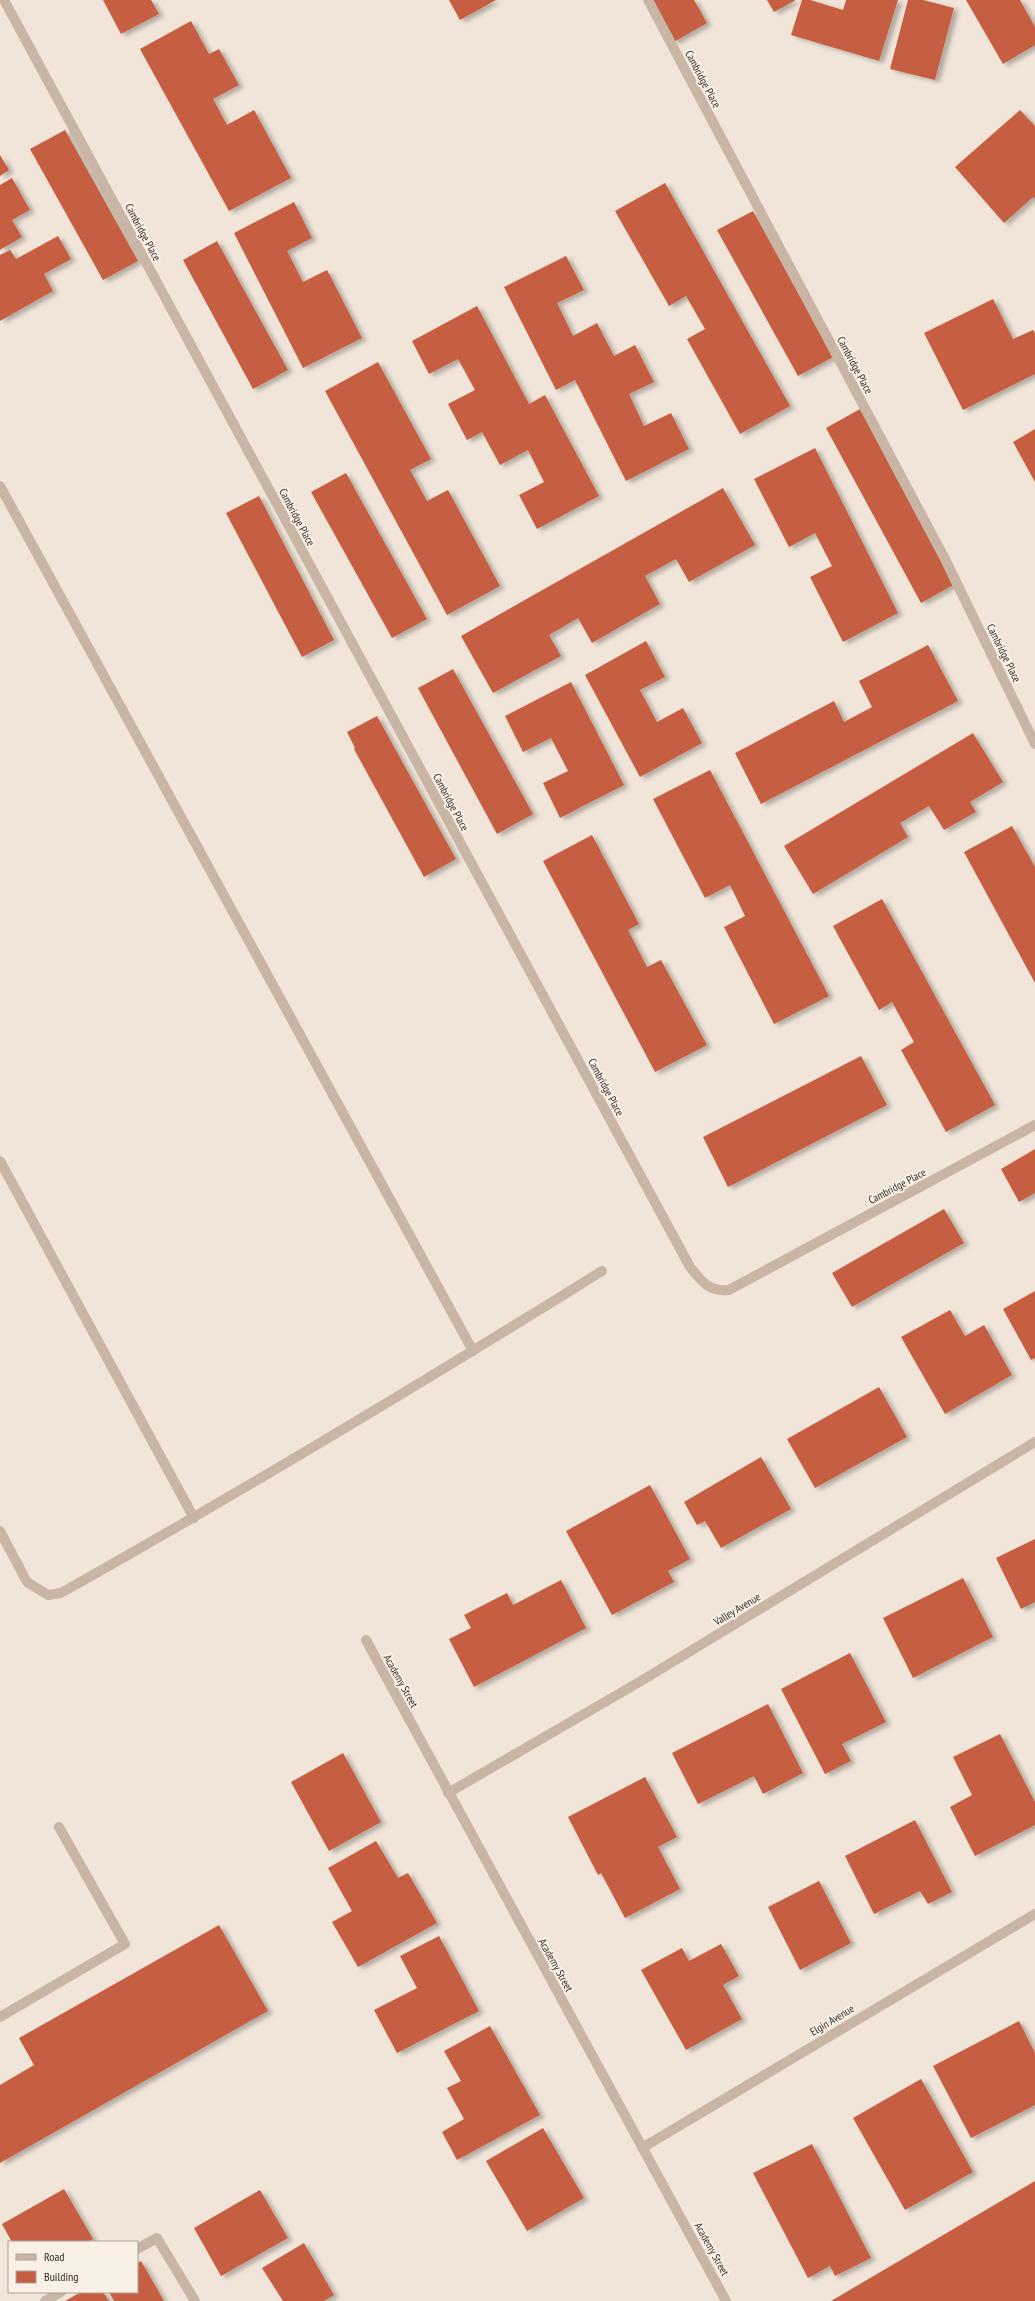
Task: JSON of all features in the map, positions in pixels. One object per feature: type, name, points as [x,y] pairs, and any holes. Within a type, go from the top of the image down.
[{"type":"street","name":"Cambridge Place","points":[[4,0],[690,1267],[703,1283],[717,1291],[729,1290],[1035,1125]]},
{"type":"street","name":"Cambridge Place","points":[[648,0],[945,558],[1035,744]]},
{"type":"street","points":[[0,486],[473,1351]]},
{"type":"street","points":[[0,1160],[194,1518]]},
{"type":"street","points":[[0,1531],[27,1582],[48,1595],[60,1593],[194,1518],[473,1351],[602,1271]]},
{"type":"street","name":"Valley Avenue","points":[[448,1793],[641,1681],[1035,1442]]},
{"type":"street","name":"Academy Street","points":[[366,1640],[726,2301]]},
{"type":"street","points":[[0,2017],[125,1944],[59,1827]]},
{"type":"street","name":"Elgin Avenue","points":[[642,2148],[1035,1914]]},
{"type":"street","points":[[138,2248],[157,2238],[195,2301]]},
{"type":"street","points":[[45,2301],[59,2293]]},
{"type":"building","points":[[103,0],[151,0],[159,14],[121,34]]},
{"type":"building","points":[[449,0],[496,0],[460,20]]},
{"type":"building","points":[[650,0],[694,0],[707,23],[674,42]]},
{"type":"building","points":[[767,0],[796,0],[774,12]]},
{"type":"building","points":[[802,0],[810,0],[843,10],[846,0],[898,0],[879,61],[791,35]]},
{"type":"building","points":[[908,0],[923,0],[954,8],[935,80],[890,69]]},
{"type":"building","points":[[966,0],[1020,0],[1035,27],[1035,45],[1003,64]]},
{"type":"building","points":[[191,21],[209,54],[219,49],[239,85],[213,99],[227,125],[254,110],[291,178],[229,211],[140,49]]},
{"type":"building","points":[[1020,110],[1035,126],[1035,199],[1033,197],[1004,223],[955,167]]},
{"type":"building","points":[[65,130],[138,261],[103,280],[30,149]]},
{"type":"building","points":[[0,155],[9,170],[0,176]]},
{"type":"building","points":[[12,178],[30,210],[12,220],[22,237],[0,250],[0,185]]},
{"type":"building","points":[[665,183],[790,406],[740,434],[687,339],[705,329],[686,296],[669,306],[615,211]]},
{"type":"building","points":[[294,202],[312,238],[287,251],[303,282],[327,270],[362,338],[303,368],[234,233]]},
{"type":"building","points":[[753,211],[833,357],[798,376],[717,230]]},
{"type":"building","points":[[58,236],[71,259],[44,274],[53,291],[0,321],[0,255],[10,250],[16,259]]},
{"type":"building","points":[[217,241],[288,370],[253,389],[183,260]]},
{"type":"building","points":[[566,256],[584,290],[557,303],[573,336],[597,323],[614,356],[635,345],[654,382],[629,394],[644,426],[671,413],[689,449],[626,481],[575,380],[556,390],[504,287]]},
{"type":"building","points":[[993,299],[1013,339],[1033,330],[1035,333],[1035,374],[963,410],[924,333]]},
{"type":"building","points":[[477,306],[529,404],[545,395],[599,496],[537,529],[519,495],[544,482],[528,450],[500,465],[482,432],[467,440],[448,404],[475,390],[458,359],[429,374],[412,341]]},
{"type":"building","points":[[378,362],[431,459],[410,470],[427,501],[448,490],[500,586],[447,615],[325,391]]},
{"type":"building","points":[[860,409],[955,584],[921,603],[826,428]]},
{"type":"building","points":[[1035,429],[1035,482],[1013,442]]},
{"type":"building","points":[[815,448],[898,613],[843,642],[810,577],[832,566],[815,533],[789,547],[754,479]]},
{"type":"building","points":[[346,473],[427,619],[392,638],[311,492]]},
{"type":"building","points":[[723,488],[755,545],[689,582],[676,559],[645,576],[660,604],[592,643],[578,618],[549,635],[561,656],[493,693],[461,636]]},
{"type":"building","points":[[259,496],[334,640],[302,657],[226,513]]},
{"type":"building","points":[[646,641],[665,677],[640,690],[657,722],[683,708],[702,743],[640,777],[585,675]]},
{"type":"building","points":[[928,645],[958,701],[761,804],[735,753],[834,701],[844,722],[872,707],[859,681]]},
{"type":"building","points":[[453,669],[533,814],[497,834],[418,688]]},
{"type":"building","points":[[571,682],[624,785],[560,818],[543,783],[568,771],[551,738],[523,752],[505,716]]},
{"type":"building","points":[[377,716],[456,859],[424,877],[354,749],[355,748],[347,732]]},
{"type":"building","points":[[973,733],[1003,782],[970,802],[976,812],[944,830],[929,806],[900,823],[908,837],[813,894],[784,846]]},
{"type":"building","points":[[710,770],[829,996],[774,1024],[724,927],[745,916],[730,885],[705,898],[653,799]]},
{"type":"building","points":[[1012,826],[1035,867],[1035,983],[964,852]]},
{"type":"building","points":[[592,835],[639,924],[628,930],[647,967],[661,960],[707,1045],[655,1072],[543,861]]},
{"type":"building","points":[[882,899],[995,1105],[946,1132],[901,1050],[914,1042],[892,1002],[879,1010],[833,926]]},
{"type":"building","points":[[861,1056],[887,1105],[728,1187],[703,1137]]},
{"type":"building","points":[[1035,1149],[1035,1193],[1019,1202],[1001,1169]]},
{"type":"building","points":[[944,1209],[964,1243],[852,1307],[832,1273]]},
{"type":"building","points":[[1035,1291],[1035,1358],[1031,1360],[1003,1309]]},
{"type":"building","points":[[950,1310],[965,1336],[984,1325],[1012,1375],[945,1414],[901,1337]]},
{"type":"building","points":[[879,1387],[907,1437],[815,1488],[787,1439]]},
{"type":"building","points":[[761,1457],[791,1509],[721,1548],[705,1521],[697,1525],[684,1502]]},
{"type":"building","points":[[650,1485],[690,1559],[668,1571],[674,1582],[612,1615],[566,1531]]},
{"type":"building","points":[[1035,1539],[1035,1602],[1021,1609],[996,1558]]},
{"type":"building","points":[[963,1578],[993,1637],[913,1678],[883,1618]]},
{"type":"building","points":[[561,1580],[586,1628],[474,1687],[449,1639],[471,1628],[464,1615],[507,1593],[513,1605]]},
{"type":"building","points":[[850,1653],[886,1722],[842,1744],[851,1761],[825,1774],[781,1689]]},
{"type":"building","points":[[768,1704],[803,1773],[763,1794],[754,1776],[698,1804],[672,1753]]},
{"type":"building","points":[[1000,1734],[1035,1802],[1035,1825],[975,1856],[950,1807],[972,1795],[953,1757]]},
{"type":"building","points":[[343,1753],[381,1822],[329,1851],[291,1782]]},
{"type":"building","points":[[645,1777],[677,1837],[658,1847],[680,1889],[625,1918],[601,1873],[598,1875],[568,1817]]},
{"type":"building","points":[[915,1820],[952,1892],[928,1904],[920,1891],[874,1914],[845,1856]]},
{"type":"building","points":[[376,1841],[398,1878],[408,1873],[437,1923],[358,1967],[332,1922],[352,1911],[328,1868]]},
{"type":"building","points":[[819,1881],[851,1943],[800,1970],[768,1907]]},
{"type":"building","points":[[219,1925],[268,2011],[0,2163],[0,2085],[34,2065],[19,2038]]},
{"type":"building","points":[[439,1936],[479,2011],[397,2053],[374,2010],[417,1988],[400,1956]]},
{"type":"building","points":[[721,1944],[739,1976],[723,1985],[742,2019],[686,2050],[641,1970],[682,1948],[689,1961]]},
{"type":"building","points":[[1019,2021],[1035,2053],[1035,2105],[971,2138],[933,2066]]},
{"type":"building","points":[[490,2026],[540,2115],[457,2160],[442,2132],[464,2119],[447,2088],[461,2081],[444,2051]]},
{"type":"building","points":[[921,2079],[973,2172],[905,2210],[853,2118]]},
{"type":"building","points":[[543,2128],[584,2198],[527,2231],[486,2161]]},
{"type":"building","points":[[812,2144],[871,2258],[835,2276],[830,2266],[808,2278],[753,2173]]},
{"type":"building","points":[[1035,2181],[1035,2301],[831,2301]]},
{"type":"building","points":[[64,2189],[93,2239],[89,2241],[11,2241],[2,2224]]},
{"type":"building","points":[[260,2190],[288,2238],[221,2276],[194,2228]]},
{"type":"building","points":[[304,2243],[334,2295],[324,2301],[283,2301],[262,2268]]},
{"type":"building","points":[[141,2261],[164,2301],[114,2301],[110,2293],[138,2293],[138,2262]]},
{"type":"building","points":[[79,2293],[104,2293],[109,2301],[65,2301]]}]
